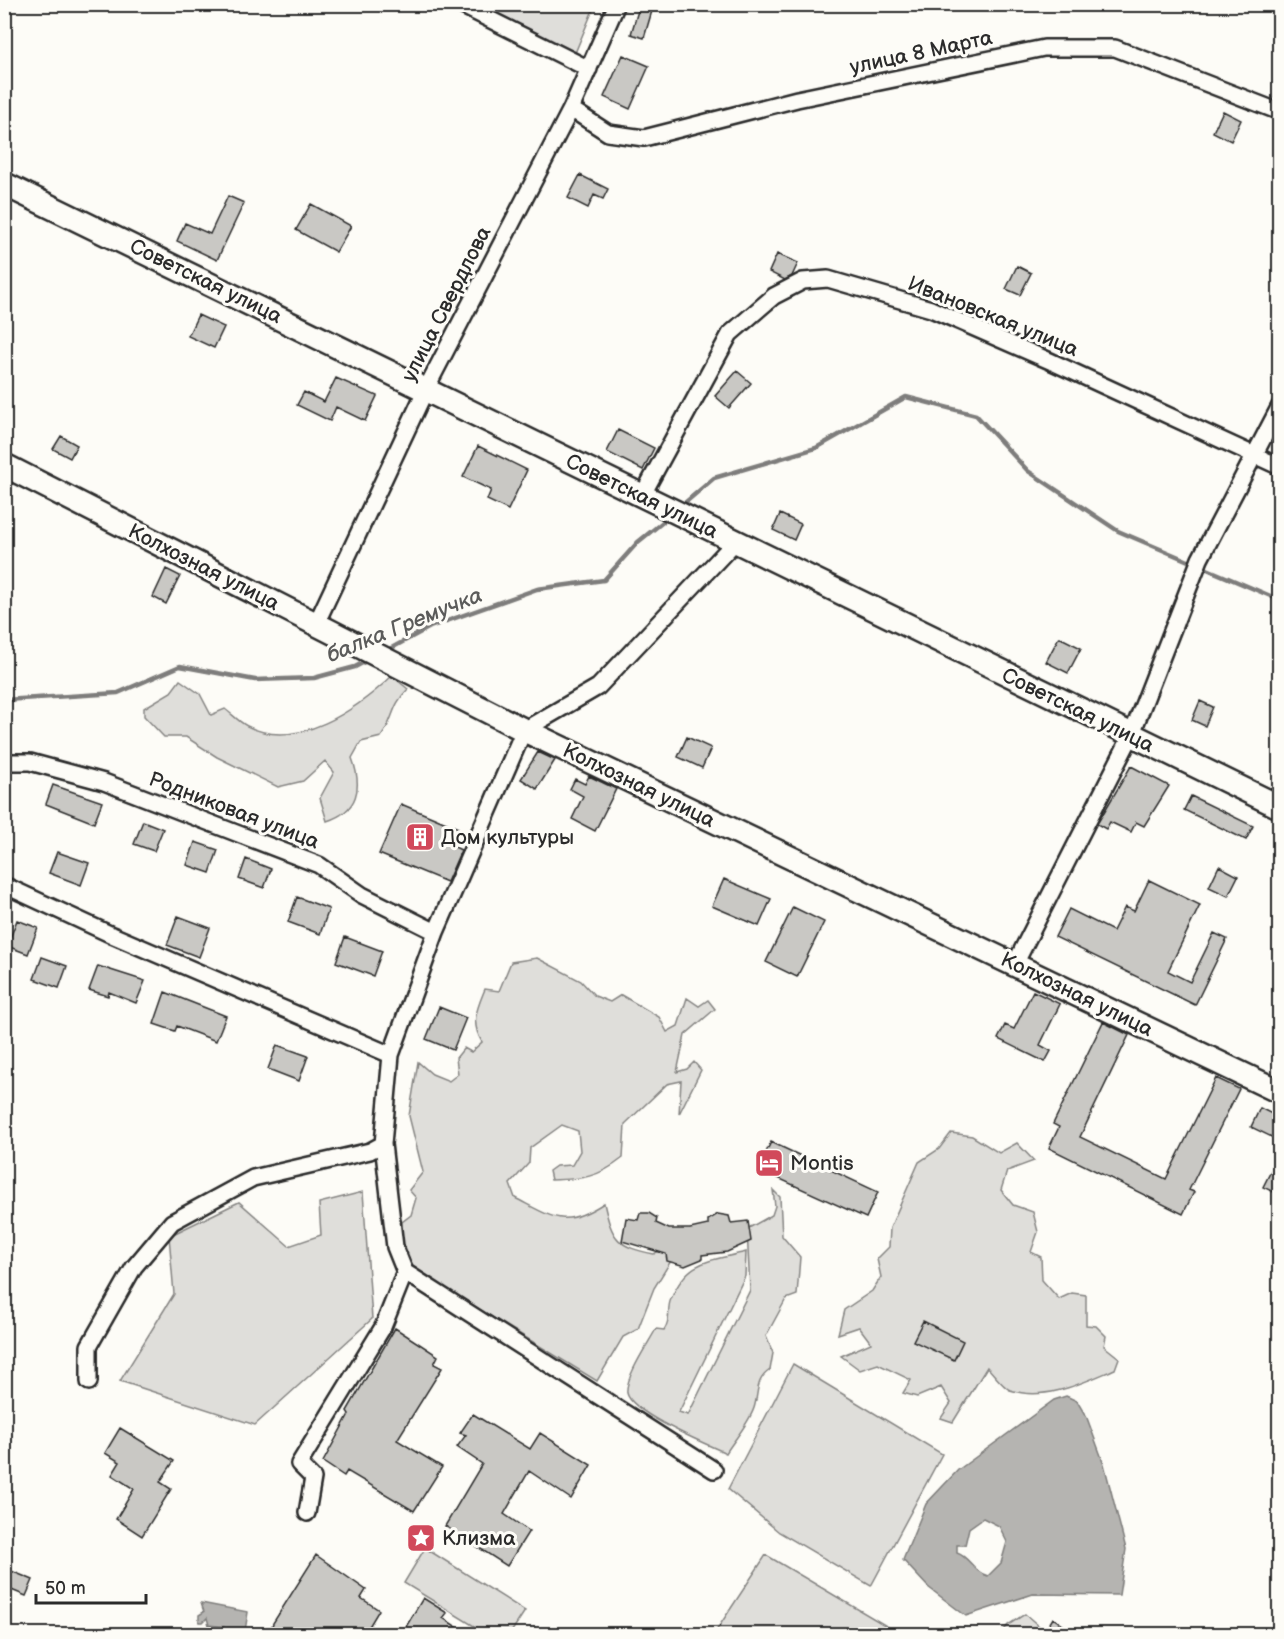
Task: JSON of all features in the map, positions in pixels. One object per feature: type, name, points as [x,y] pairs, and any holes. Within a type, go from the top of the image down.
[{"type":"street","points":[[459,4],[589,69]]},
{"type":"street","name":"улица Свердлова","points":[[316,624],[426,389],[571,109],[617,4]]},
{"type":"street","name":"улица 8 Марта","points":[[571,109],[608,133],[644,138],[797,99],[1044,48],[1115,48],[1280,112]]},
{"type":"street","name":"Советская улица","points":[[4,184],[1280,807]]},
{"type":"street","name":"Ивановская улица","points":[[652,501],[730,334],[774,296],[803,281],[828,279],[931,309],[1280,467]]},
{"type":"street","points":[[1017,958],[1131,736],[1190,581],[1280,406]]},
{"type":"street","name":"Колхозная улица","points":[[4,465],[389,661],[529,727],[852,889],[1017,958],[1280,1078]]},
{"type":"street","points":[[714,1470],[405,1272],[395,1247],[383,1144],[391,1055],[436,932],[529,727],[598,687],[735,542]]},
{"type":"street","name":"Родниковая улица","points":[[4,762],[30,762],[104,782],[318,865],[362,895],[436,932]]},
{"type":"street","points":[[4,885],[112,935],[391,1055]]},
{"type":"street","name":"Колхозная улица","points":[[1017,958],[1280,1092]]},
{"type":"street","points":[[89,1382],[89,1346],[134,1267],[172,1222],[253,1178],[370,1151],[383,1144]]},
{"type":"street","points":[[307,1513],[313,1478],[299,1464],[383,1327],[405,1272]]},
{"type":"shaded area","points":[[481,5],[595,5],[575,53]]},
{"type":"shaded area","points":[[392,676],[408,689],[398,701],[381,737],[361,742],[352,758],[357,779],[355,797],[346,811],[327,821],[320,798],[334,772],[325,761],[303,781],[278,787],[217,757],[186,737],[164,737],[144,716],[144,708],[171,692],[180,680],[200,694],[211,715],[225,709],[247,726],[266,733],[286,734],[306,730],[344,713]]},
{"type":"shaded area","points":[[537,958],[581,981],[595,996],[610,1002],[621,995],[659,1017],[667,1032],[678,1026],[687,998],[699,1006],[708,1000],[715,1009],[685,1035],[677,1072],[687,1069],[694,1062],[701,1070],[679,1114],[681,1081],[667,1084],[625,1124],[623,1158],[614,1165],[589,1176],[551,1180],[549,1171],[556,1166],[572,1165],[580,1151],[578,1131],[562,1125],[530,1148],[529,1163],[510,1184],[515,1198],[559,1218],[579,1216],[604,1203],[610,1225],[618,1239],[624,1244],[654,1254],[663,1248],[674,1256],[654,1288],[638,1329],[623,1337],[597,1381],[415,1270],[401,1245],[402,1222],[411,1215],[416,1198],[409,1190],[423,1172],[409,1116],[418,1062],[432,1074],[449,1081],[458,1074],[456,1058],[464,1048],[471,1052],[482,1042],[476,1028],[476,1015],[485,989],[499,991],[511,962]]},
{"type":"shaded area","points":[[951,1133],[972,1136],[999,1153],[1017,1143],[1034,1161],[1007,1171],[1001,1190],[1013,1205],[1033,1212],[1038,1232],[1031,1252],[1041,1257],[1042,1280],[1059,1299],[1072,1293],[1086,1295],[1086,1325],[1096,1326],[1106,1336],[1104,1346],[1119,1358],[1115,1369],[1064,1389],[1037,1394],[1010,1390],[987,1367],[953,1422],[941,1418],[951,1403],[941,1387],[917,1397],[903,1393],[911,1380],[878,1364],[860,1370],[841,1356],[871,1343],[859,1327],[838,1334],[844,1310],[872,1291],[881,1277],[877,1259],[889,1247],[890,1228],[919,1162],[939,1149]]},
{"type":"shaded area","points":[[773,1190],[780,1197],[782,1236],[800,1257],[797,1295],[786,1299],[766,1336],[773,1353],[770,1370],[760,1382],[749,1420],[726,1453],[670,1427],[641,1410],[627,1393],[627,1386],[633,1370],[656,1329],[664,1330],[670,1303],[684,1276],[700,1264],[746,1252],[745,1276],[679,1412],[688,1415],[750,1290],[747,1229],[772,1215],[775,1206]]},
{"type":"shaded area","points":[[363,1192],[372,1319],[255,1425],[120,1381],[174,1294],[169,1236],[239,1202],[289,1246],[321,1235],[319,1203]]},
{"type":"shaded area","points":[[793,1364],[942,1454],[871,1586],[779,1532],[728,1489]]},
{"type":"shaded area","points":[[1066,1396],[1077,1401],[1087,1418],[1104,1464],[1126,1549],[1119,1595],[1033,1594],[966,1616],[928,1587],[903,1560],[926,1504],[958,1470],[1054,1400]],"holes":[[[983,1518],[999,1526],[1007,1542],[1001,1563],[988,1576],[957,1553],[957,1545],[965,1545],[969,1528]]]},
{"type":"shaded area","points":[[425,1548],[525,1611],[510,1634],[487,1634],[404,1583]]},
{"type":"shaded area","points":[[766,1555],[900,1634],[714,1634]]},
{"type":"shaded area","points":[[201,1603],[248,1612],[245,1631],[228,1628],[226,1634],[222,1634],[224,1627],[209,1625],[207,1618],[199,1622],[199,1615],[204,1612]]},
{"type":"shaded area","points":[[1025,1614],[1048,1634],[1001,1634],[1008,1625]]},
{"type":"building","points":[[640,4],[654,4],[644,38],[631,34]]},
{"type":"building","points":[[623,55],[649,66],[630,109],[604,97]]},
{"type":"building","points":[[1223,111],[1241,120],[1231,141],[1213,132]]},
{"type":"building","points":[[580,175],[608,189],[603,199],[594,195],[588,208],[568,198]]},
{"type":"building","points":[[228,196],[244,203],[217,260],[177,241],[185,223],[210,234]]},
{"type":"building","points":[[311,204],[351,226],[336,252],[296,230]]},
{"type":"building","points":[[777,254],[798,263],[792,276],[785,280],[769,272]]},
{"type":"building","points":[[1017,266],[1031,273],[1020,295],[1006,289]]},
{"type":"building","points":[[198,315],[224,327],[214,348],[188,336]]},
{"type":"building","points":[[737,371],[751,383],[729,408],[715,396]]},
{"type":"building","points":[[336,378],[377,396],[365,421],[336,407],[330,421],[297,405],[304,392],[324,402]]},
{"type":"building","points":[[618,430],[654,448],[643,470],[607,452]]},
{"type":"building","points":[[61,436],[77,445],[70,458],[53,449]]},
{"type":"building","points":[[478,446],[527,470],[508,510],[487,500],[491,490],[463,477]]},
{"type":"building","points":[[780,514],[801,524],[794,540],[773,530]]},
{"type":"building","points":[[166,569],[180,576],[166,604],[153,597]]},
{"type":"building","points":[[1059,637],[1081,648],[1068,673],[1046,662]]},
{"type":"building","points":[[1200,701],[1213,707],[1205,726],[1192,720]]},
{"type":"building","points":[[687,737],[711,748],[702,768],[678,757]]},
{"type":"building","points":[[538,752],[555,760],[537,789],[521,779]]},
{"type":"building","points":[[1131,766],[1169,786],[1144,826],[1136,822],[1131,832],[1110,822],[1106,829],[1097,824]]},
{"type":"building","points":[[589,776],[616,789],[595,831],[572,819],[583,796],[570,789],[575,779],[585,784]]},
{"type":"building","points":[[53,785],[102,802],[94,823],[46,804]]},
{"type":"building","points":[[1191,796],[1253,826],[1246,840],[1184,810]]},
{"type":"building","name":"Дом культуры","points":[[401,804],[458,828],[450,845],[461,850],[447,882],[379,854]]},
{"type":"building","points":[[143,821],[163,829],[154,851],[134,844]]},
{"type":"building","points":[[195,842],[218,850],[210,873],[187,865]]},
{"type":"building","points":[[57,852],[89,863],[81,885],[49,873]]},
{"type":"building","points":[[246,859],[271,869],[264,888],[239,879]]},
{"type":"building","points":[[1219,866],[1238,876],[1228,896],[1209,887]]},
{"type":"building","points":[[724,879],[771,899],[759,926],[712,906]]},
{"type":"building","points":[[1149,880],[1200,905],[1168,971],[1190,982],[1214,933],[1227,939],[1195,1005],[1055,937],[1069,909],[1113,931],[1125,907],[1134,911]]},
{"type":"building","points":[[297,897],[329,909],[320,934],[288,922]]},
{"type":"building","points":[[793,907],[824,922],[797,977],[766,962]]},
{"type":"building","points":[[178,916],[210,928],[199,957],[167,945]]},
{"type":"building","points":[[17,920],[38,928],[28,954],[7,946]]},
{"type":"building","points":[[345,937],[382,951],[373,976],[336,962]]},
{"type":"building","points":[[42,957],[67,966],[59,988],[34,979]]},
{"type":"building","points":[[98,966],[145,981],[136,1003],[109,992],[108,996],[89,990]]},
{"type":"building","points":[[1033,991],[1060,1004],[1040,1045],[1051,1051],[1045,1062],[998,1039],[1005,1025],[1014,1029]]},
{"type":"building","points":[[165,992],[226,1016],[216,1041],[177,1026],[175,1031],[154,1024]]},
{"type":"building","points":[[439,1007],[466,1018],[453,1050],[426,1039]]},
{"type":"building","points":[[1103,1022],[1129,1035],[1080,1137],[1166,1179],[1216,1078],[1239,1089],[1189,1190],[1194,1192],[1183,1214],[1049,1148],[1059,1127],[1053,1124]]},
{"type":"building","points":[[277,1045],[308,1056],[299,1081],[268,1069]]},
{"type":"building","points":[[1260,1108],[1280,1118],[1280,1141],[1251,1127]]},
{"type":"building","points":[[771,1142],[878,1192],[866,1218],[758,1169]]},
{"type":"building","points":[[1280,1153],[1280,1195],[1263,1187]]},
{"type":"building","points":[[640,1213],[649,1213],[657,1218],[656,1223],[669,1229],[690,1229],[708,1225],[708,1220],[718,1214],[729,1216],[731,1223],[748,1221],[751,1241],[727,1252],[702,1255],[702,1259],[685,1266],[667,1261],[666,1254],[622,1241],[626,1218],[638,1220]]},
{"type":"building","points":[[923,1321],[963,1341],[954,1360],[913,1341]]},
{"type":"building","points":[[395,1328],[438,1356],[434,1364],[442,1368],[397,1440],[442,1467],[414,1511],[347,1471],[344,1476],[323,1462],[349,1414],[347,1411]]},
{"type":"building","points":[[473,1414],[530,1449],[540,1433],[591,1465],[571,1499],[529,1471],[504,1514],[529,1531],[507,1566],[445,1526],[482,1464],[457,1447],[466,1435],[460,1433]]},
{"type":"building","points":[[120,1428],[174,1461],[160,1482],[171,1489],[142,1536],[116,1519],[134,1489],[112,1475],[120,1462],[105,1453]]},
{"type":"building","points":[[316,1555],[366,1590],[361,1598],[379,1610],[364,1635],[269,1635],[273,1623]]},
{"type":"building","points":[[4,1568],[33,1580],[26,1596],[4,1587]]},
{"type":"building","points":[[423,1598],[447,1613],[443,1618],[469,1635],[401,1635]]},
{"type":"building","points":[[1053,1618],[1064,1626],[1058,1635],[1047,1628]]},
{"type":"waterway","name":"балка Гремучка","points":[[680,507],[714,478],[816,448],[906,397],[976,415],[1028,471],[1118,531],[1280,600]]},
{"type":"waterway","name":"балка Гремучка","points":[[386,651],[430,627],[537,589],[604,580],[638,542],[669,517]]},
{"type":"waterway","name":"балка Гремучка","points":[[4,700],[118,693],[180,666],[255,680],[314,678],[355,667],[370,659]]},
{"type":"place","name":"Дом культуры","points":[[420,837]]},
{"type":"place","name":"Montis","points":[[769,1163]]},
{"type":"place","name":"Клизма","points":[[421,1538]]}]
